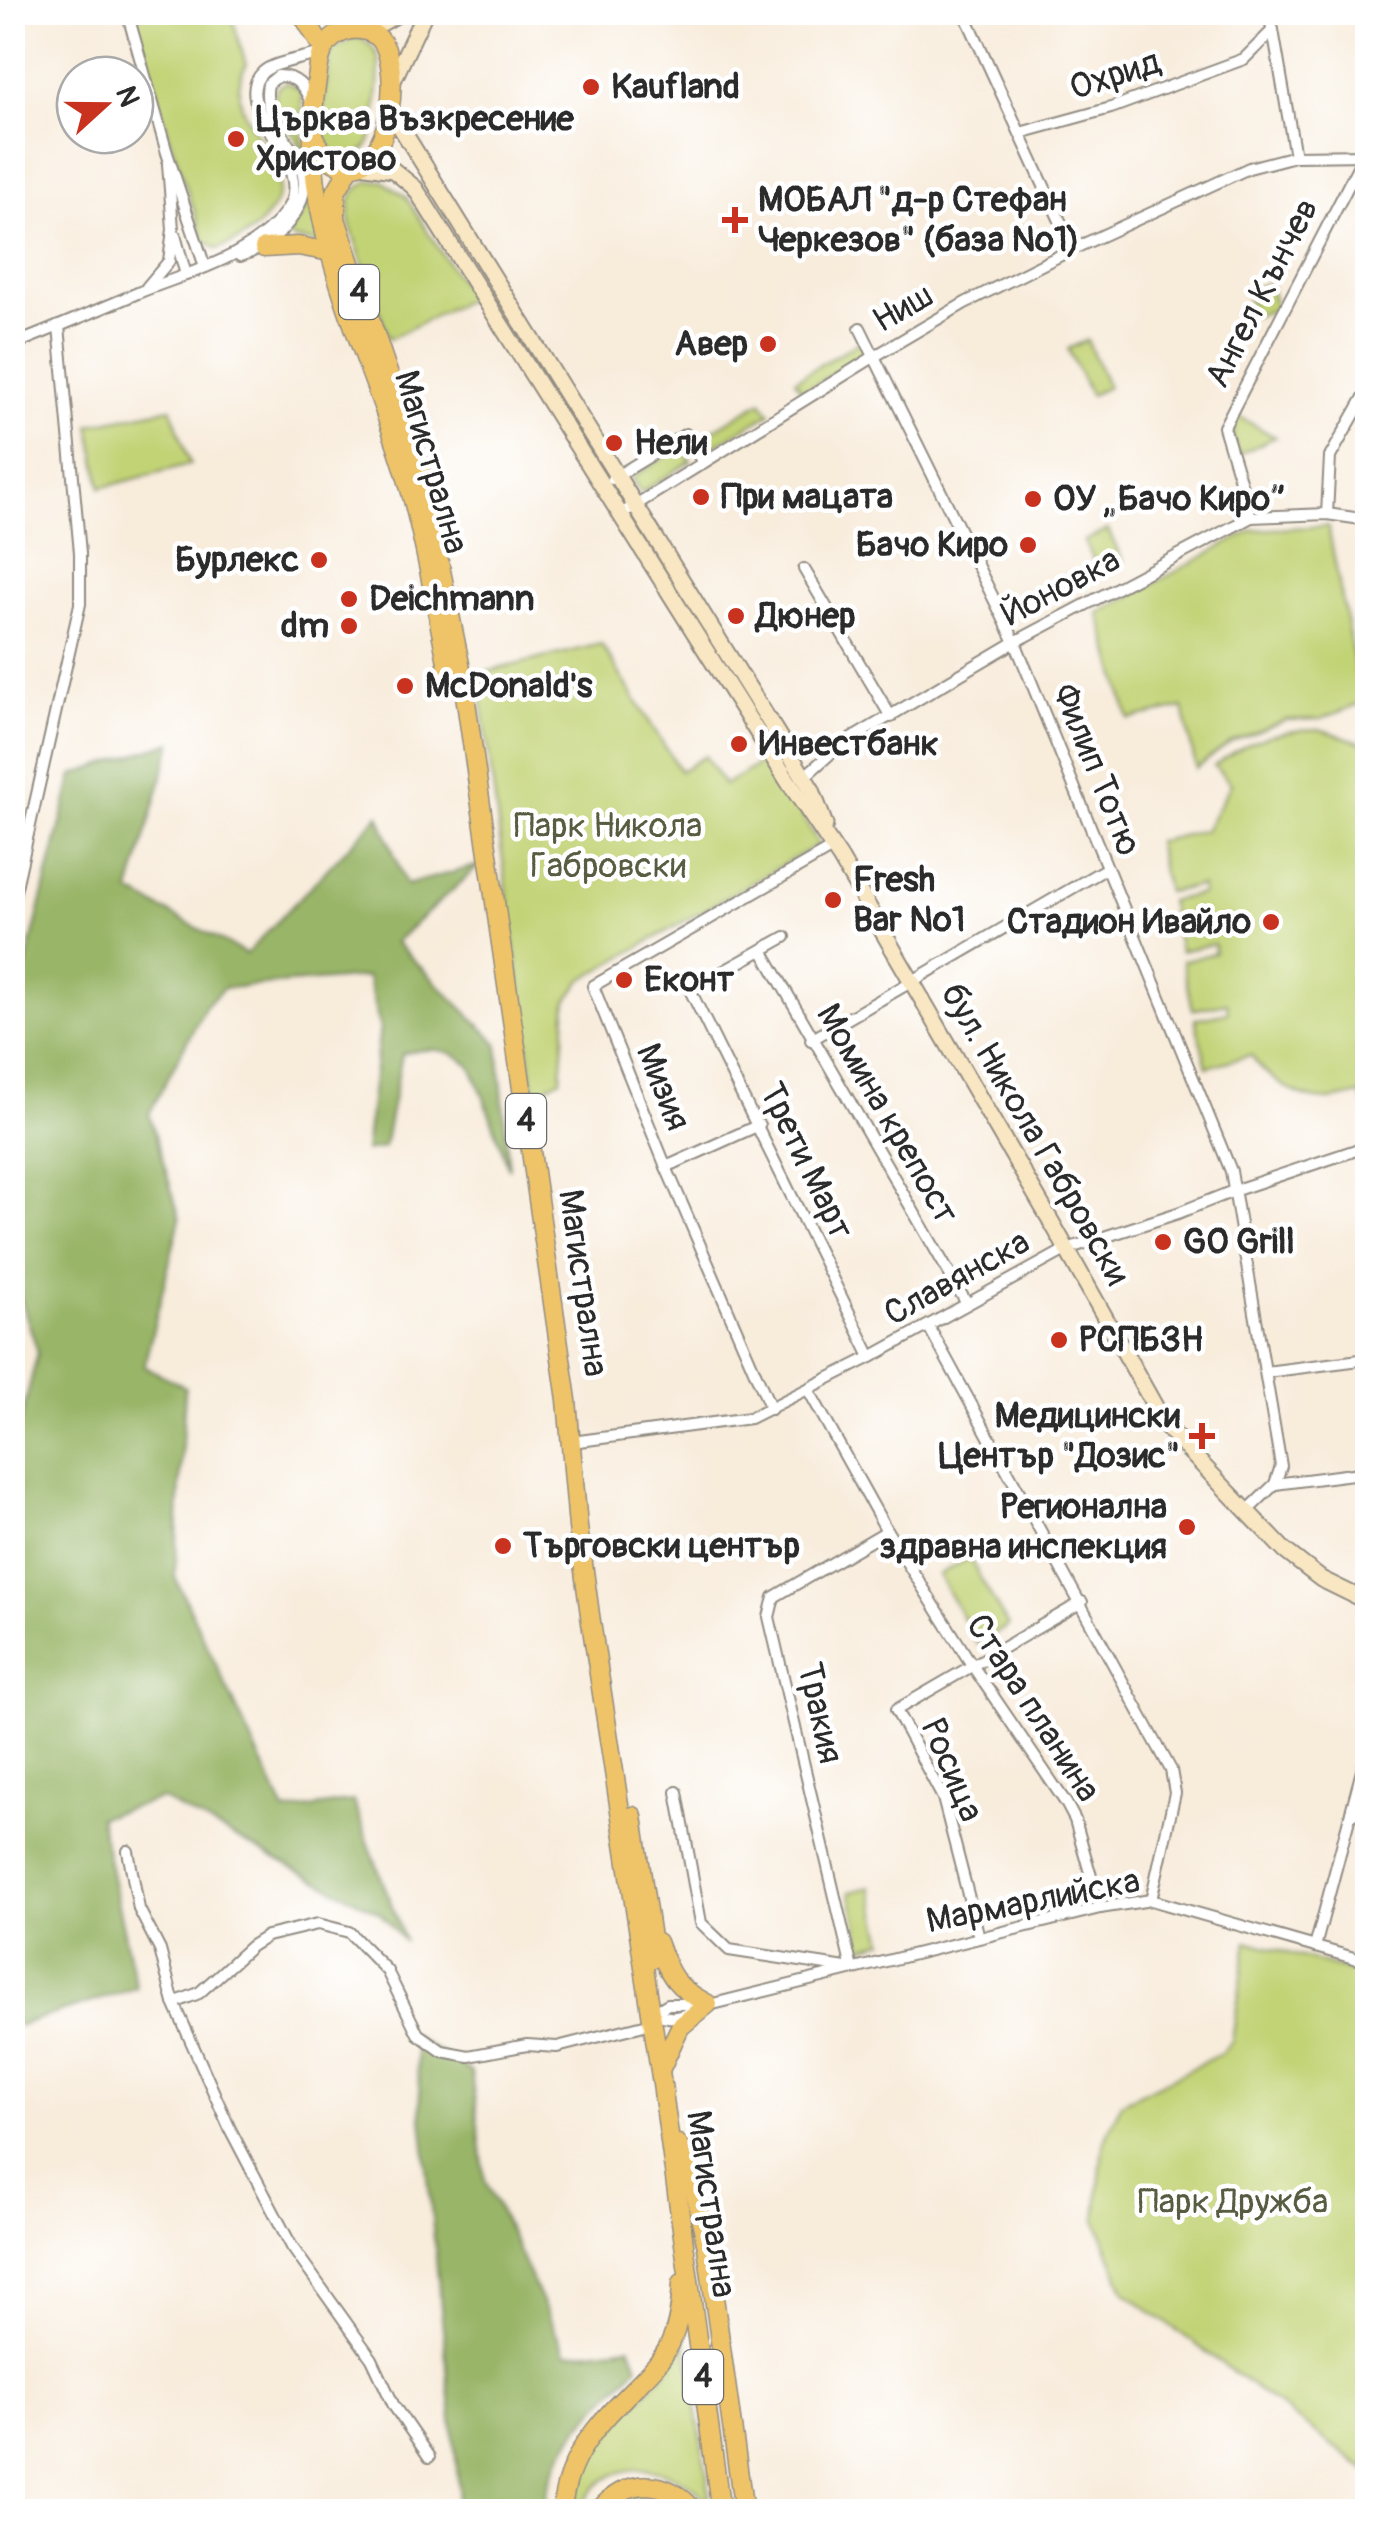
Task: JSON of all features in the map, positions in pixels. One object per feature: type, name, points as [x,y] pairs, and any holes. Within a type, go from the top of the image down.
[{"type":"main road","points":[[301,12],[322,51],[339,34],[363,30]]},
{"type":"main road","name":"Магистрална","points":[[339,12],[378,36],[386,46],[391,86],[383,140],[373,155],[355,166],[336,192],[336,219],[420,466],[462,674],[572,1442],[580,1546],[654,2012],[721,2512]]},
{"type":"main road","name":"Магистрална","points":[[322,51],[313,108],[318,209],[404,466],[481,814]]},
{"type":"main road","points":[[313,132],[328,158],[355,166]]},
{"type":"main road","points":[[264,248],[298,246],[331,252]]},
{"type":"main road","name":"Магистрална","points":[[574,1466],[587,1512],[650,1923],[654,2012]]},
{"type":"main road","points":[[650,1923],[676,1984],[708,2004],[680,2027],[662,2076]]},
{"type":"main road","points":[[666,2114],[702,2222],[744,2512]]},
{"type":"main road","points":[[562,2512],[569,2475],[582,2446],[669,2348],[678,2324],[684,2243]]},
{"type":"main road","points":[[598,2512],[612,2496],[646,2484],[669,2488],[696,2512]]},
{"type":"street","points":[[127,12],[205,267]]},
{"type":"street","points":[[363,30],[400,12]]},
{"type":"street","points":[[391,86],[425,12]]},
{"type":"street","points":[[964,12],[1073,248]]},
{"type":"street","points":[[1267,12],[1295,156]]},
{"type":"street","points":[[1294,12],[1368,13]]},
{"type":"street","name":"Охрид","points":[[1020,134],[1111,108],[1244,59],[1273,30]]},
{"type":"street","points":[[205,267],[254,242],[289,207],[294,178],[261,114],[254,90],[260,76],[272,66],[322,51]]},
{"type":"street","points":[[12,344],[186,274],[264,248],[293,218],[304,192],[298,159],[268,104],[268,84],[278,76],[293,78],[305,88],[313,108]]},
{"type":"street","name":"бул. Никола Габровски","points":[[388,107],[786,778],[834,848],[1167,1428],[1285,1551],[1321,1579],[1368,1602]]},
{"type":"street","points":[[167,153],[173,229],[186,274]]},
{"type":"street","name":"Ниш","points":[[628,510],[874,356],[1073,248],[1249,168],[1295,156],[1366,155]]},
{"type":"street","name":"Ангел Кънчев","points":[[1251,517],[1224,427],[1366,155]]},
{"type":"street","name":"бул. Никола Габровски","points":[[355,166],[393,170],[415,188],[610,480]]},
{"type":"street","points":[[142,292],[166,267],[173,229]]},
{"type":"street","points":[[12,905],[80,604],[80,553],[60,326]]},
{"type":"street","name":"Филип Тотю","points":[[860,328],[1016,642],[1236,1190],[1280,1466],[1275,1484]]},
{"type":"street","points":[[1328,514],[1330,457],[1368,390]]},
{"type":"street","points":[[610,480],[686,434],[703,463]]},
{"type":"street","name":"бул. Никола Габровски","points":[[628,510],[812,790],[834,848]]},
{"type":"street","name":"Йоновка","points":[[804,777],[839,746],[1016,642],[1251,517],[1328,514],[1368,520]]},
{"type":"street","points":[[804,570],[891,717]]},
{"type":"street","name":"Мизия","points":[[771,1408],[666,1167],[593,986],[834,848]]},
{"type":"street","points":[[811,1040],[1107,868]]},
{"type":"street","points":[[762,950],[785,937]]},
{"type":"street","name":"Трети Март","points":[[762,950],[690,990],[872,1358]]},
{"type":"street","name":"Момина крепост","points":[[762,950],[967,1304]]},
{"type":"street","points":[[666,1167],[759,1126]]},
{"type":"street","name":"Славянска","points":[[572,1442],[733,1422],[771,1408],[872,1358],[1067,1248],[1368,1146]]},
{"type":"street","points":[[929,1326],[1172,1770],[1175,1793],[1151,1900]]},
{"type":"street","points":[[1266,1372],[1368,1359]]},
{"type":"street","name":"Стара планина","points":[[809,1391],[887,1531],[1075,1820],[1100,1908]]},
{"type":"street","points":[[1246,1512],[1275,1484],[1368,1472]]},
{"type":"street","name":"Тракия","points":[[852,1969],[769,1617],[774,1597],[887,1531]]},
{"type":"street","points":[[972,1665],[1082,1602]]},
{"type":"street","name":"Росица","points":[[972,1665],[896,1710],[943,1798],[979,1938]]},
{"type":"street","points":[[1315,1947],[1368,1748]]},
{"type":"street","points":[[677,1792],[701,1924],[728,1950],[852,1969]]},
{"type":"street","points":[[1350,1812],[1368,1816]]},
{"type":"street","points":[[128,1851],[140,1909],[160,1950],[174,2004],[222,2114],[292,2247],[372,2359],[394,2406],[429,2456]]},
{"type":"street","name":"Мармарлийска","points":[[174,2004],[199,1993],[267,1936],[318,1924],[349,1932],[386,1971],[418,2034],[442,2051],[469,2056],[528,2045],[556,2047],[678,2003],[708,2004],[1100,1908],[1151,1900],[1368,1962]]},
{"type":"green space","points":[[231,13],[246,65],[239,86],[242,106],[272,158],[279,176],[279,195],[257,227],[217,249],[204,240],[155,87],[155,55],[146,55],[135,16]]},
{"type":"green space","points":[[356,37],[369,44],[378,57],[377,100],[370,142],[359,154],[345,156],[327,144],[323,106],[331,50]]},
{"type":"green space","points":[[286,82],[302,91],[302,133],[308,165],[296,138],[272,103],[277,87]]},
{"type":"green space","points":[[310,181],[321,240],[318,243],[293,239],[289,234],[306,206]]},
{"type":"green space","points":[[369,181],[383,181],[406,197],[470,298],[389,339],[350,226],[350,199],[356,189]]},
{"type":"green space","points":[[1269,283],[1277,309],[1254,316],[1245,291]]},
{"type":"green space","points":[[1087,340],[1108,387],[1090,395],[1068,349]]},
{"type":"green space","points":[[860,341],[867,353],[803,392],[795,380]]},
{"type":"green space","points":[[762,401],[770,413],[707,450],[700,438]]},
{"type":"green space","points":[[171,408],[190,464],[101,488],[90,425]]},
{"type":"green space","points":[[1236,415],[1275,437],[1238,455],[1233,437]]},
{"type":"green space","points":[[682,446],[691,461],[641,493],[631,478]]},
{"type":"green space","points":[[1328,526],[1362,703],[1321,719],[1286,720],[1231,742],[1196,768],[1183,708],[1129,719],[1099,613],[1253,530]]},
{"type":"green space","points":[[1108,530],[1123,562],[1100,573],[1084,541]]},
{"type":"green space","name":"Парк Никола Габровски","points":[[601,644],[680,771],[705,756],[724,785],[768,759],[819,844],[582,980],[567,1001],[561,1079],[534,1093],[478,674]]},
{"type":"green space","name":"Стадион Ивайло","points":[[1319,729],[1367,744],[1365,1105],[1360,1094],[1327,1100],[1294,1092],[1274,1079],[1251,1055],[1207,1067],[1195,1019],[1228,1012],[1227,1003],[1193,1010],[1182,961],[1215,953],[1214,944],[1180,951],[1169,901],[1202,894],[1201,886],[1167,892],[1156,842],[1205,830],[1231,784],[1214,766],[1226,757],[1263,738]]},
{"type":"green space","points":[[172,742],[130,892],[246,954],[379,815],[406,885],[480,865],[395,942],[498,1043],[509,1169],[469,1065],[454,1054],[437,1050],[402,1054],[384,1147],[365,1151],[380,1027],[367,977],[224,988],[206,1005],[149,1114],[180,1219],[144,1366],[185,1387],[175,1577],[285,1812],[353,1801],[405,1942],[380,1913],[161,1799],[99,1817],[136,1988],[13,2027],[12,1455],[38,1352],[13,1276],[12,1020],[73,775]]},
{"type":"green space","points":[[969,1558],[1008,1626],[978,1644],[938,1575]]},
{"type":"green space","points":[[871,1887],[884,1941],[862,1947],[850,1892]]},
{"type":"green space","name":"Парк Дружба","points":[[1247,1941],[1367,1976],[1367,2471],[1125,2292],[1096,2219],[1103,2145],[1121,2103],[1220,2054],[1232,2041]]},
{"type":"green space","points":[[414,2036],[471,2072],[485,2180],[566,2354],[630,2346],[638,2366],[591,2414],[565,2449],[548,2489],[544,2511],[454,2511],[459,2490]]},
{"type":"green space","points":[[686,2343],[710,2495],[705,2499],[674,2476],[638,2469],[604,2480],[576,2511],[580,2486],[603,2441]]},
{"type":"green space","points":[[647,2491],[668,2492],[689,2512],[612,2512],[629,2498]]},
{"type":"place","name":"Kaufland","points":[[591,87]]},
{"type":"place","name":"Църква Възкресение Христово","points":[[236,139]]},
{"type":"place","name":"МОБАЛ \"д-р Стефан Черкезов\" (база №1)","points":[[735,220]]},
{"type":"place","name":"Авер","points":[[768,344]]},
{"type":"place","name":"Нели","points":[[614,443]]},
{"type":"place","name":"При мацата","points":[[701,497]]},
{"type":"place","name":"ОУ „Бачо Киро”","points":[[1033,499]]},
{"type":"place","name":"Бачо Киро","points":[[1028,545]]},
{"type":"place","name":"Бурлекс","points":[[319,560]]},
{"type":"place","name":"Deichmann","points":[[349,599]]},
{"type":"place","name":"Дюнер","points":[[736,616]]},
{"type":"place","name":"dm","points":[[349,626]]},
{"type":"place","name":"McDonald's","points":[[405,686]]},
{"type":"place","name":"Инвестбанк","points":[[739,744]]},
{"type":"place","name":"Fresh Bar №1","points":[[833,900]]},
{"type":"place","name":"Стадион Ивайло","points":[[1271,922]]},
{"type":"place","name":"Еконт","points":[[624,980]]},
{"type":"place","name":"GO Grill","points":[[1163,1242]]},
{"type":"place","name":"РСПБЗН","points":[[1059,1340]]},
{"type":"place","name":"Медицински Център \"Дозис\"","points":[[1202,1436]]},
{"type":"place","name":"Регионална здравна инспекция","points":[[1187,1527]]},
{"type":"place","name":"Търговски център","points":[[503,1546]]}]
